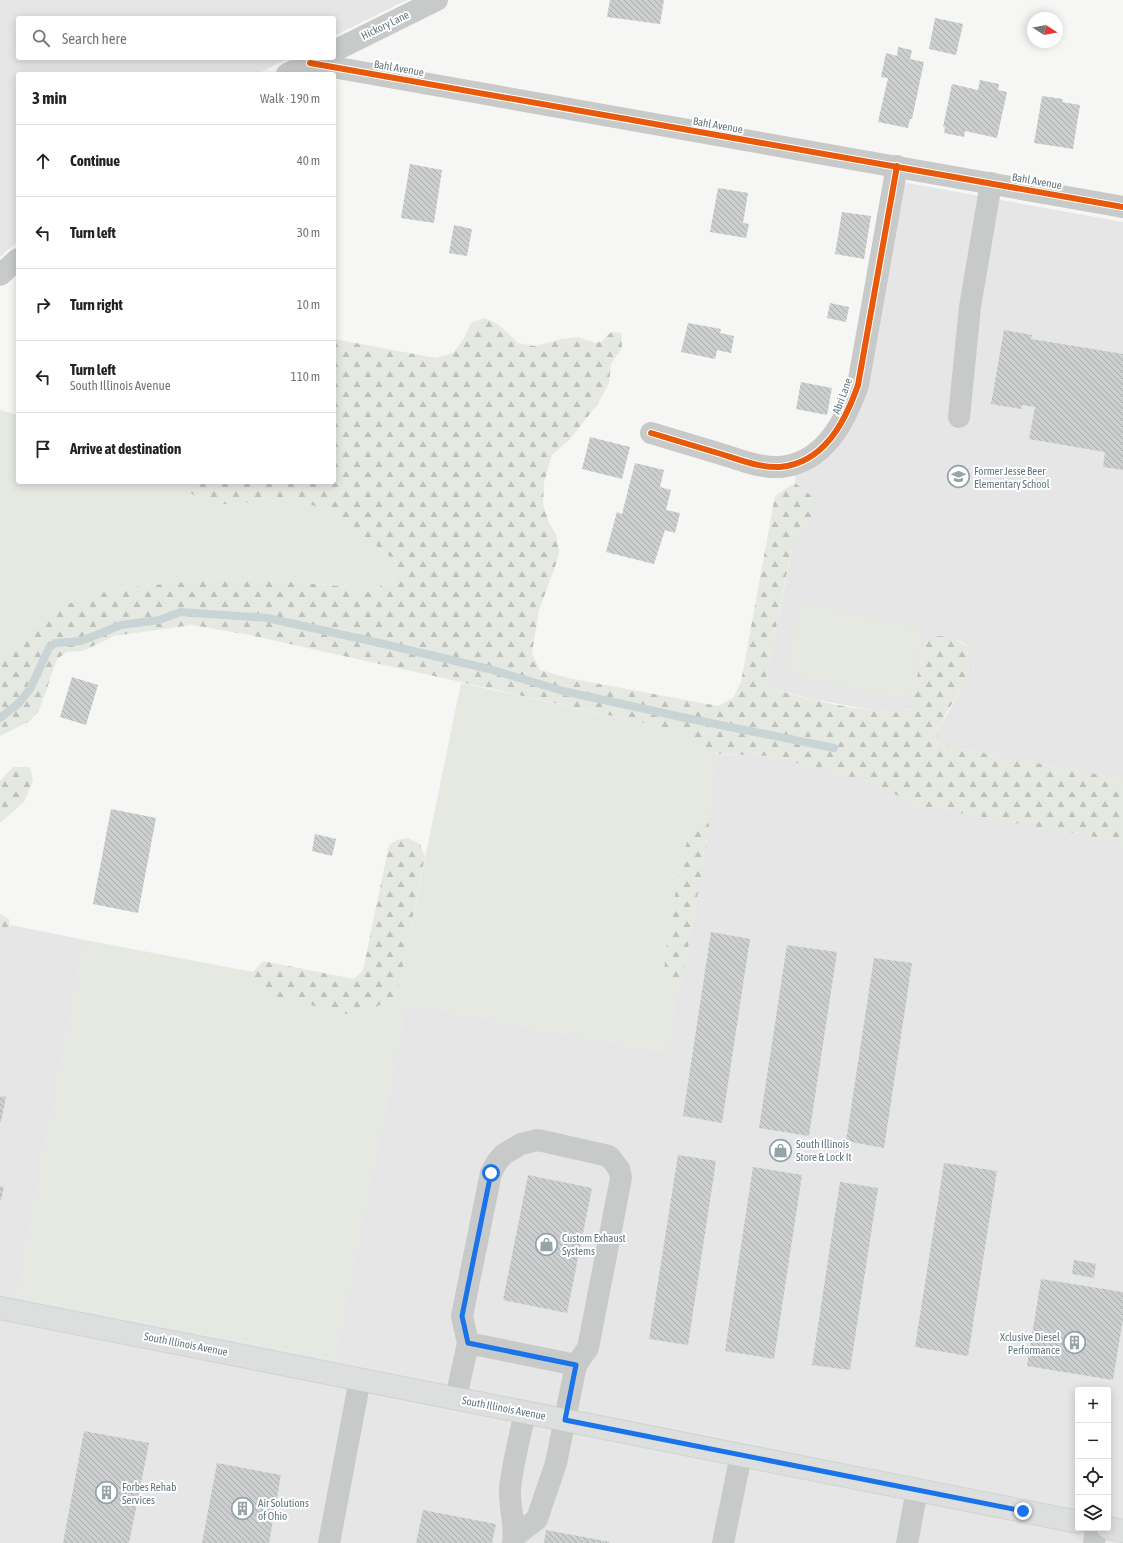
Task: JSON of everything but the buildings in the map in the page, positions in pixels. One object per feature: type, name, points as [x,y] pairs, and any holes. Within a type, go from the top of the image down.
[{"type":"main road","name":"South Illinois Avenue","points":[[0,1308],[1075,1521]]},
{"type":"street","name":"Hickory Lane","points":[[336,50],[437,0]]},
{"type":"street","points":[[291,72],[314,60]]},
{"type":"street","name":"Bahl Avenue","points":[[314,60],[1123,207]]},
{"type":"street","name":"Abri Lane","points":[[651,433],[747,462],[780,467],[793,464],[806,458],[820,450],[833,437],[851,407],[858,385],[897,166]]},
{"type":"street","points":[[959,416],[970,307],[991,183]]},
{"type":"street","points":[[0,275],[16,261]]},
{"type":"street","points":[[456,1398],[468,1343],[462,1316],[491,1173],[497,1162],[504,1154],[521,1144],[538,1140],[609,1156],[619,1169],[621,1178],[588,1348],[576,1365],[556,1463],[537,1519],[514,1540]]},
{"type":"street","points":[[468,1343],[576,1365]]},
{"type":"street","points":[[329,1543],[360,1379]]},
{"type":"street","points":[[514,1540],[510,1507],[510,1487],[525,1412]]},
{"type":"street","points":[[723,1543],[741,1455]]},
{"type":"street","points":[[907,1543],[917,1490]]},
{"type":"street","points":[[1094,1543],[1096,1531]]},
{"type":"shaded area","points":[[0,0],[407,0],[336,35],[336,16],[16,16],[16,60],[285,60],[261,72],[16,72],[16,243],[0,257]]},
{"type":"shaded area","name":"Former Jesse Beer Elementary School","points":[[902,182],[1123,222],[1123,779],[946,746],[937,742],[937,732],[960,691],[972,651],[961,641],[941,636],[926,641],[909,708],[902,713],[878,711],[811,699],[771,688],[766,678],[793,545],[804,536],[813,497],[795,483],[796,471],[840,438]]},
{"type":"shaded area","points":[[717,754],[769,756],[874,783],[915,805],[1119,841],[1123,847],[1123,1543],[0,1543],[0,931],[8,932],[11,925],[85,940],[17,1297],[334,1360],[406,1004],[666,1052],[677,990],[681,986],[708,839],[709,824],[706,821]]},
{"type":"green space","points":[[485,318],[498,324],[518,343],[535,346],[561,339],[579,337],[595,343],[602,341],[611,332],[621,333],[622,348],[611,364],[609,383],[597,405],[570,439],[552,455],[544,483],[543,504],[549,523],[556,534],[559,551],[555,567],[539,610],[532,653],[540,670],[568,678],[718,706],[733,698],[741,682],[775,496],[795,483],[813,497],[812,519],[804,536],[793,545],[766,678],[771,688],[836,705],[902,713],[909,708],[926,641],[938,636],[950,637],[972,651],[971,663],[968,675],[943,720],[937,742],[946,746],[1123,779],[1123,847],[1118,841],[915,805],[874,783],[769,756],[707,753],[698,747],[684,732],[250,635],[192,625],[114,636],[83,651],[67,652],[57,659],[39,711],[30,721],[0,736],[0,656],[34,624],[68,604],[115,589],[231,577],[375,589],[393,580],[397,562],[333,513],[299,500],[208,505],[185,489],[185,484],[336,484],[336,339],[436,358],[453,353],[463,340],[472,322]]},
{"type":"green space","points":[[0,410],[16,414],[16,484],[185,484],[185,489],[208,505],[299,500],[333,513],[397,562],[393,580],[375,589],[231,577],[115,589],[34,624],[0,656]]},
{"type":"green space","points":[[800,602],[923,629],[908,700],[785,674]]},
{"type":"green space","points":[[461,683],[684,732],[702,749],[717,754],[706,821],[697,823],[694,826],[687,840],[669,928],[665,978],[666,983],[669,986],[677,990],[666,1052],[406,1004],[334,1360],[17,1297],[85,940],[253,972],[253,984],[312,1005],[346,1014],[376,1007],[393,998],[398,990]]},
{"type":"green space","points":[[13,767],[30,767],[33,780],[24,802],[0,823],[0,781]]},
{"type":"green space","points":[[706,821],[709,824],[708,839],[681,986],[677,990],[666,983],[665,978],[669,928],[687,840],[691,830],[697,823]]},
{"type":"green space","points":[[408,838],[420,844],[425,856],[398,990],[393,998],[360,1013],[346,1014],[263,993],[253,984],[253,972],[263,961],[354,979],[363,970],[389,845],[397,840]]},
{"type":"green space","points":[[0,914],[9,919],[10,929],[8,932],[0,931]]},
{"type":"waterway","points":[[0,718],[19,703],[30,689],[49,648],[55,643],[81,641],[121,625],[159,620],[181,612],[267,618],[489,669],[563,691],[834,748]]},
{"type":"cycle path","points":[[310,63],[1123,207]]},
{"type":"cycle path","points":[[651,433],[750,463],[773,467],[795,464],[809,458],[821,449],[831,438],[847,413],[858,385],[897,166]]},
{"type":"place","name":"Former Jesse Beer Elementary School","points":[[959,477]]},
{"type":"place","name":"South Illinois Store & Lock It","points":[[780,1150]]},
{"type":"place","name":"Custom Exhaust Systems","points":[[547,1244]]},
{"type":"place","name":"Xclusive Diesel Performance","points":[[1075,1343]]},
{"type":"place","name":"Forbes Rehab Services","points":[[106,1493]]},
{"type":"place","name":"Air Solutions of Ohio","points":[[242,1509]]},
{"type":"route","points":[[491,1173],[462,1316],[468,1343],[576,1365],[565,1420],[1023,1511]]}]
